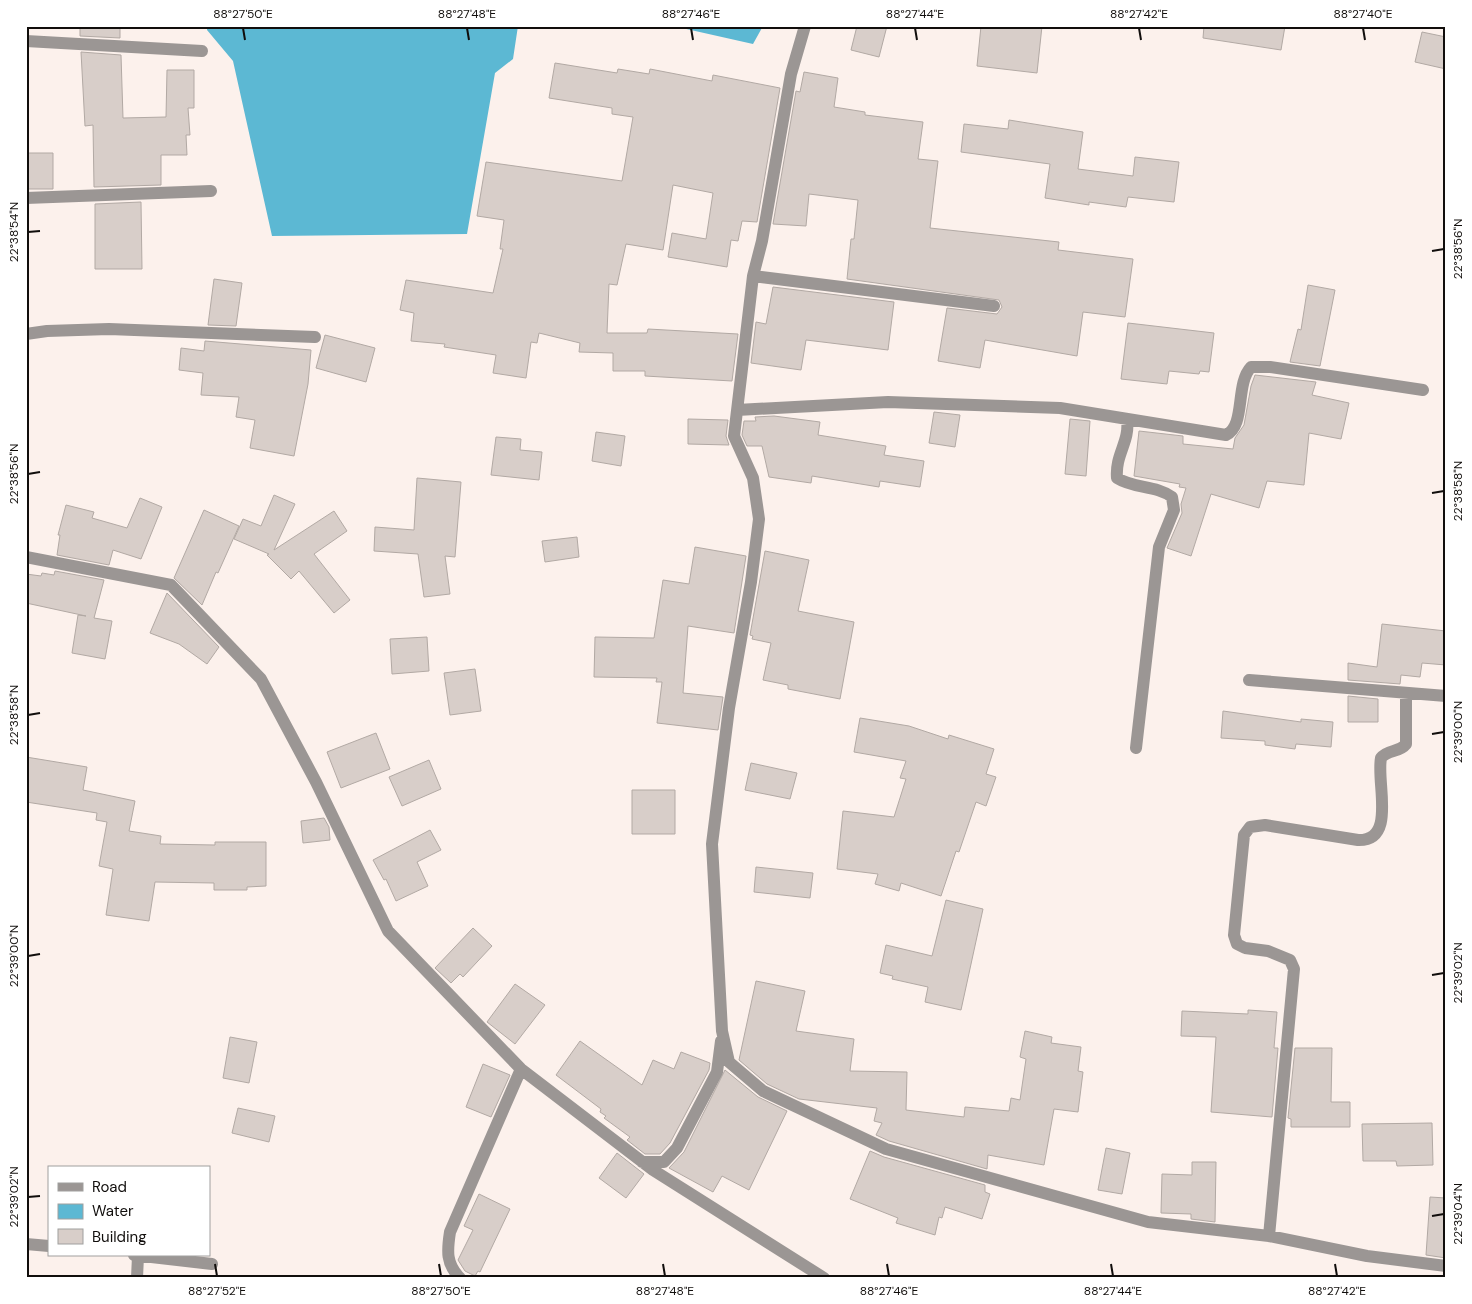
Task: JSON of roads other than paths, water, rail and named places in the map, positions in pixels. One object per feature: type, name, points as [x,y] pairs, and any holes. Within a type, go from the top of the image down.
[{"type":"street","points":[[805,26],[791,74],[762,241],[753,276],[734,436],[753,478],[759,519],[729,708],[712,844],[722,1031],[729,1062],[763,1091],[886,1149],[1148,1222],[1269,1236],[1367,1256],[1446,1266]]},
{"type":"street","points":[[26,41],[202,51]]},
{"type":"street","points":[[26,198],[211,191]]},
{"type":"street","points":[[753,276],[994,306]]},
{"type":"street","points":[[26,334],[109,329],[315,337]]},
{"type":"street","points":[[737,410],[888,402],[1060,408],[1226,436],[1235,428],[1242,385],[1246,373],[1251,367],[1270,367],[1423,390]]},
{"type":"street","points":[[1127,420],[1129,433],[1116,466],[1117,478],[1127,485],[1163,491],[1172,498],[1174,510],[1159,547],[1136,748]]},
{"type":"street","points":[[26,557],[171,585],[261,679],[316,782],[388,931],[521,1069],[642,1162],[824,1278]]},
{"type":"street","points":[[1249,680],[1446,696]]},
{"type":"street","points":[[1269,1236],[1294,969],[1290,960],[1268,951],[1245,948],[1237,944],[1234,934],[1244,835],[1250,827],[1265,825],[1358,840],[1368,840],[1375,836],[1381,824],[1381,758],[1386,753],[1400,750],[1406,744],[1406,693]]},
{"type":"street","points":[[642,1162],[664,1162],[677,1148],[717,1072],[722,1031]]},
{"type":"street","points":[[460,1278],[450,1265],[447,1252],[450,1232],[521,1069]]},
{"type":"street","points":[[26,1244],[48,1246]]},
{"type":"street","points":[[137,1278],[138,1256],[212,1264]]},
{"type":"water","points":[[207,26],[518,26],[513,59],[495,73],[467,234],[272,236],[233,61],[207,30]]},
{"type":"water","points":[[673,26],[763,26],[753,44]]}]
